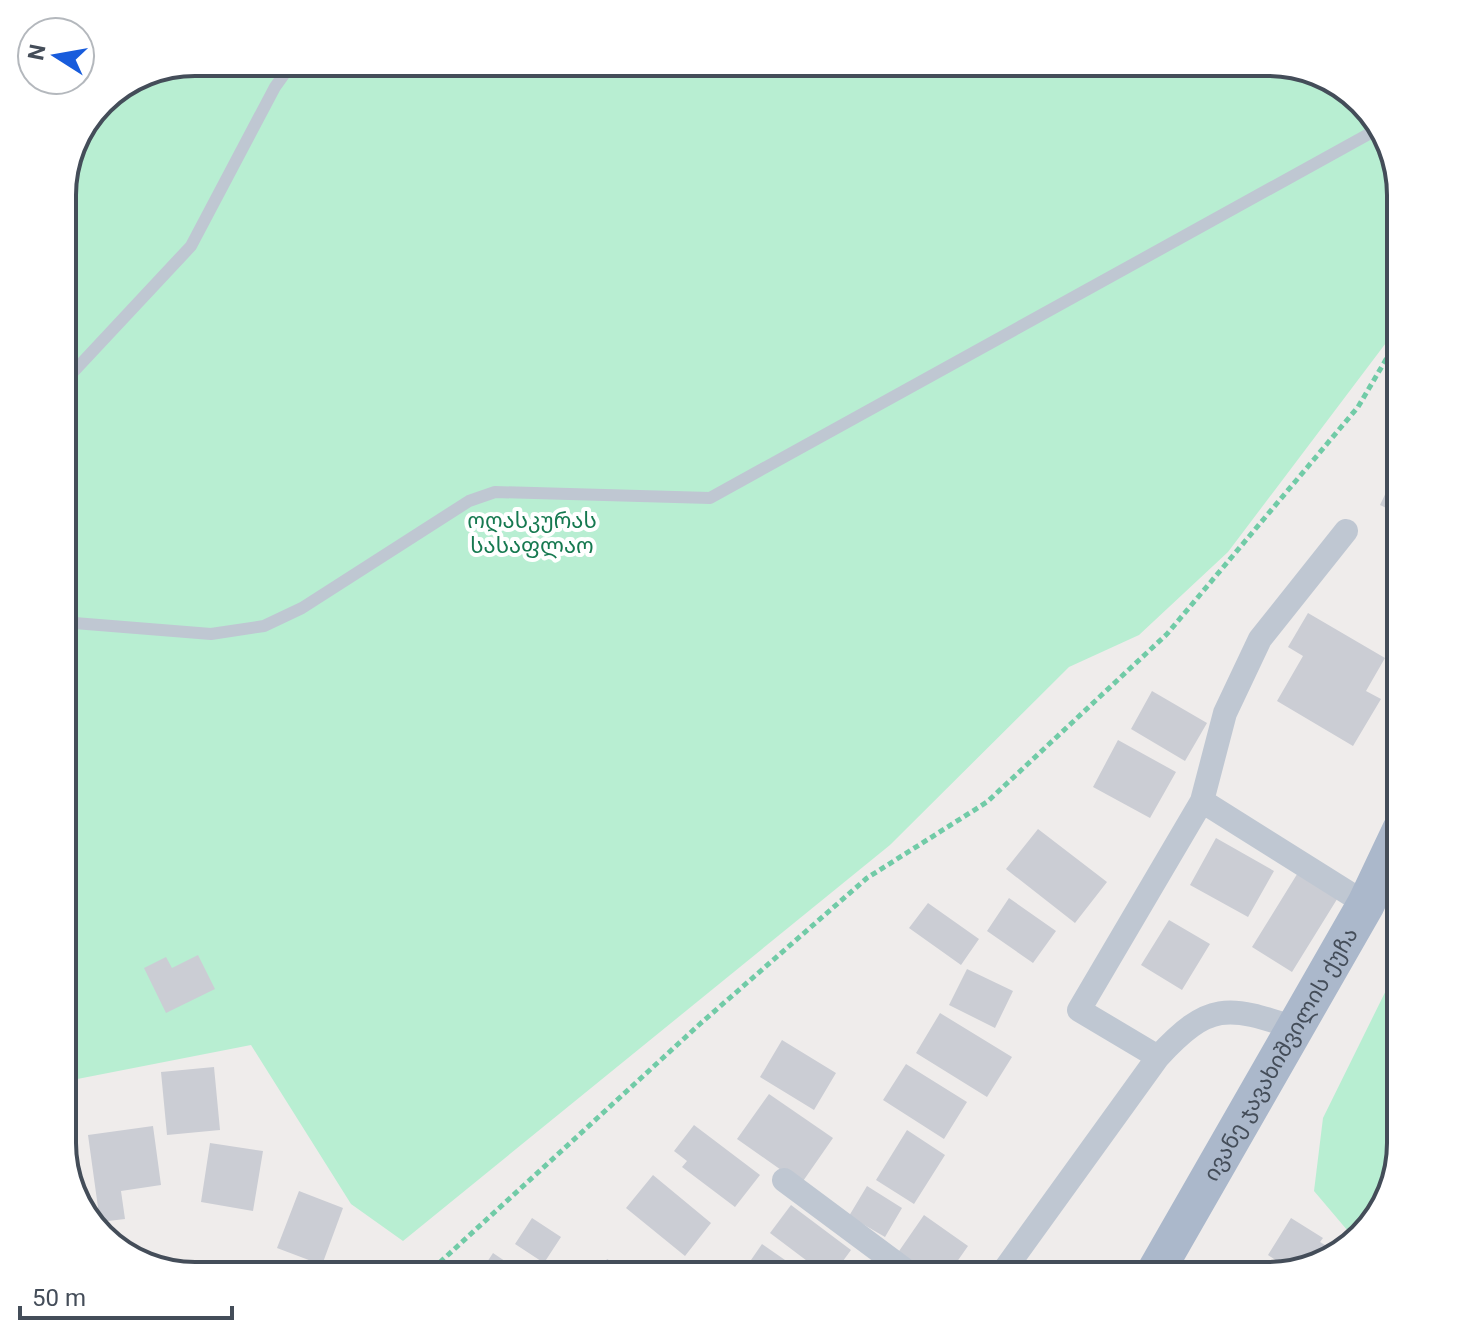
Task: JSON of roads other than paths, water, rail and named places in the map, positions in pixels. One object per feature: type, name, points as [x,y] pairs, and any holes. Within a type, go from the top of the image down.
[{"type":"main road","name":"ივანე ჯავახიშვილის ქუჩა","points":[[1161,1262],[1366,904],[1387,860]]},
{"type":"street","points":[[1158,1057],[1079,1010],[1202,801],[1225,713],[1260,639],[1346,531]]},
{"type":"street","points":[[1202,801],[1366,904]]},
{"type":"street","points":[[1010,1262],[1158,1057],[1182,1031],[1214,1014],[1244,1011],[1295,1028]]},
{"type":"street","points":[[784,1180],[894,1262]]},
{"type":"lane","points":[[76,369],[191,246],[283,76]]},
{"type":"lane","points":[[76,623],[211,634],[264,626],[302,608],[469,501],[495,492],[710,498],[1370,134]]},
{"type":"park label","name":"ოღასკურას სასაფლაო","points":[[532,532]]}]
